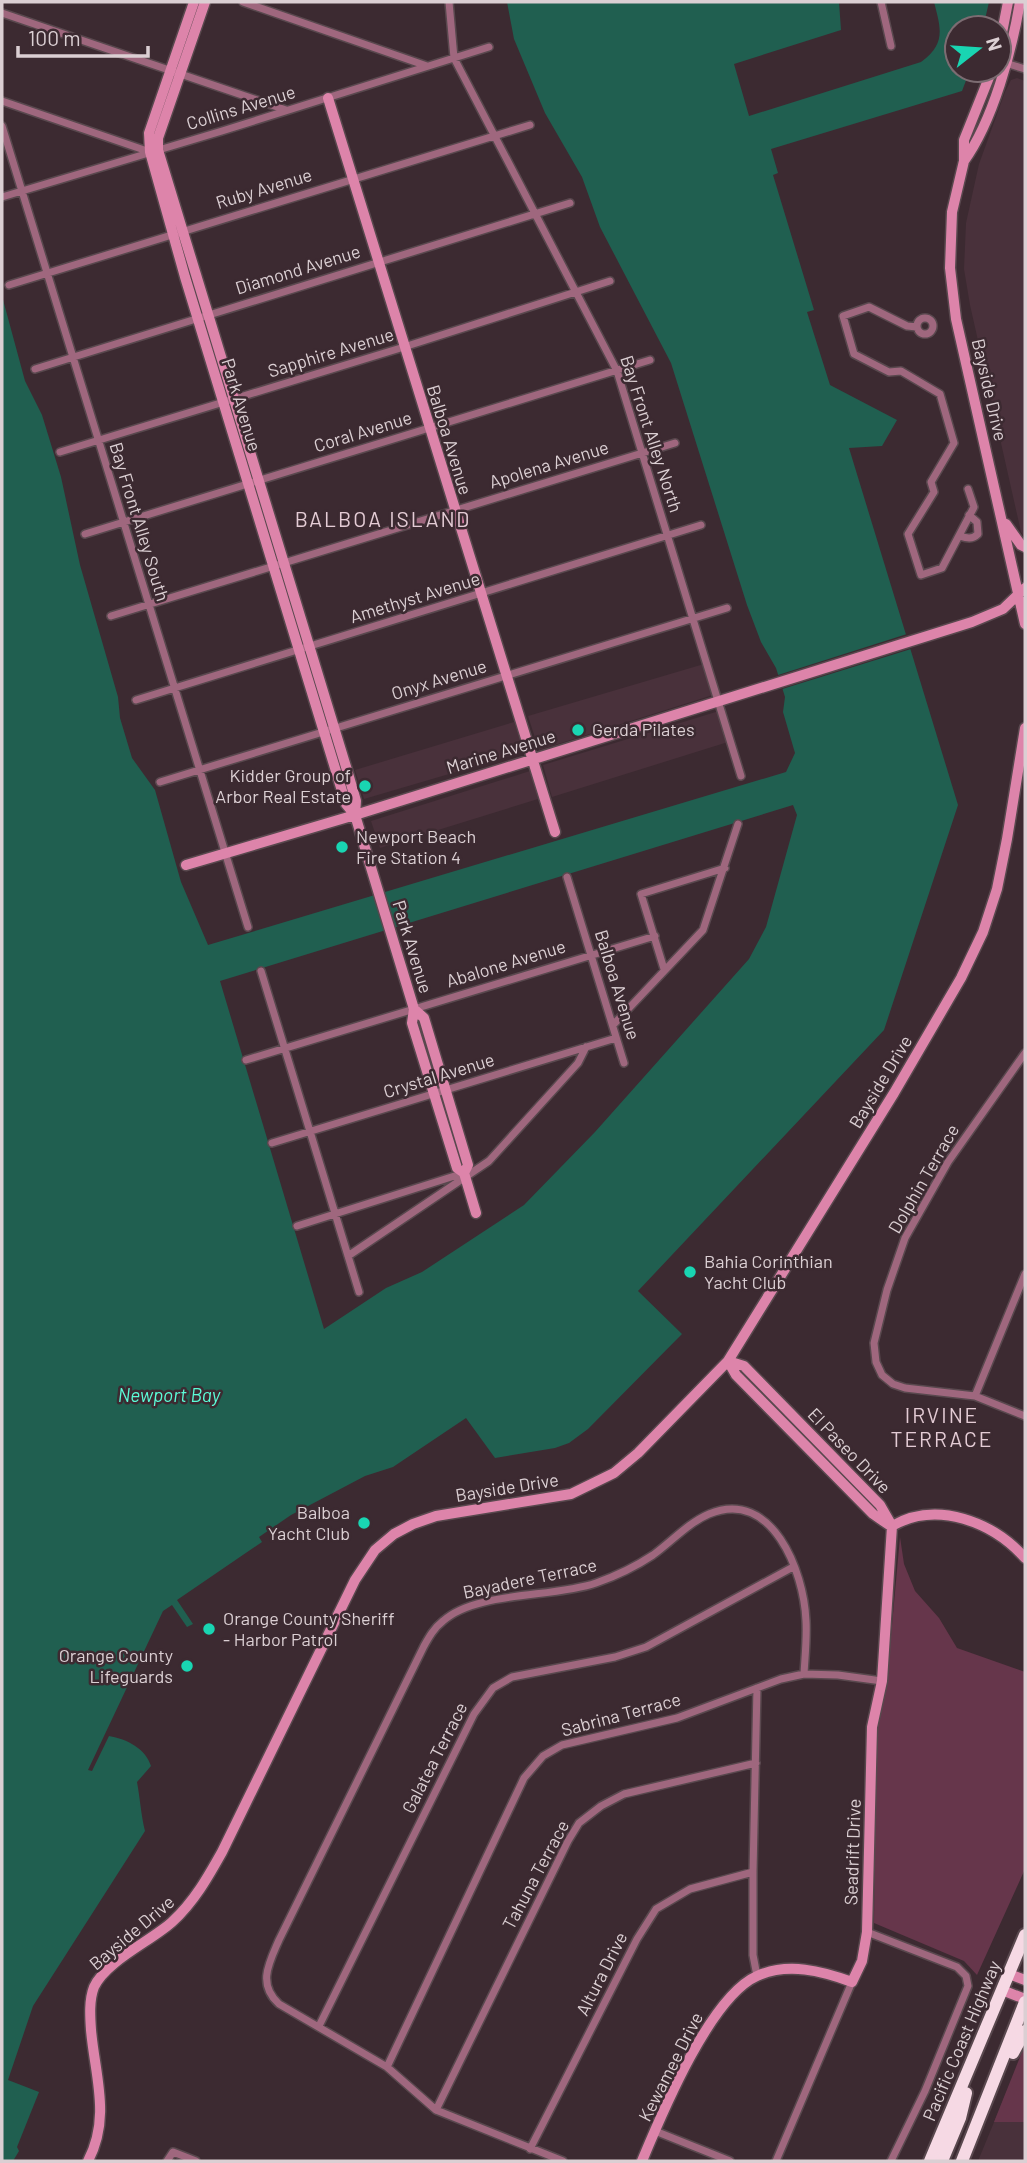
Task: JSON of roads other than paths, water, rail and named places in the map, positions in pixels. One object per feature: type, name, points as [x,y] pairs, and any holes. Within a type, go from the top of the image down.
[{"type":"highway","name":"Pacific Coast Highway","points":[[930,2161],[1025,1935]]},
{"type":"highway","points":[[962,2161],[1025,2001]]},
{"type":"highway","points":[[962,2161],[994,2101],[1018,2040],[1025,2031]]},
{"type":"highway","points":[[942,2161],[960,2118],[971,2065]]},
{"type":"street","name":"Park Avenue","points":[[194,2],[154,151],[304,648],[356,801],[355,815],[414,1009],[412,1023],[433,1094],[457,1168],[465,1175],[476,1213]]},
{"type":"street","name":"Park Avenue","points":[[175,71],[205,2]]},
{"type":"street","points":[[243,2],[427,66]]},
{"type":"street","name":"Bay Front Alley North","points":[[450,2],[454,58],[617,371],[741,776]]},
{"type":"street","points":[[881,2],[891,46]]},
{"type":"street","name":"Bayside Drive","points":[[1013,27],[1020,2]]},
{"type":"street","points":[[2,13],[287,111]]},
{"type":"street","name":"Collins Avenue","points":[[2,197],[489,47]]},
{"type":"street","name":"Bayside Drive","points":[[986,84],[964,140],[964,161],[952,212],[950,268],[952,294],[1002,518],[1022,591],[1025,624]]},
{"type":"street","name":"Bayside Drive","points":[[964,161],[975,145],[996,84]]},
{"type":"street","name":"Balboa Avenue","points":[[328,98],[555,832]]},
{"type":"street","points":[[2,101],[154,151]]},
{"type":"street","name":"Ruby Avenue","points":[[9,285],[530,125]]},
{"type":"street","name":"Bay Front Alley South","points":[[2,126],[248,927]]},
{"type":"street","name":"Diamond Avenue","points":[[34,369],[570,203]]},
{"type":"street","name":"Sapphire Avenue","points":[[60,452],[610,281]]},
{"type":"street","points":[[917,327],[907,326],[869,307],[843,316],[854,354],[889,372],[901,371],[940,394],[945,410],[954,443],[931,482],[934,492],[908,534],[921,575],[942,568],[974,507],[968,489]]},
{"type":"street","name":"Coral Avenue","points":[[85,534],[650,360]]},
{"type":"street","name":"Apolena Avenue","points":[[111,616],[675,443]]},
{"type":"street","points":[[959,536],[974,538],[978,534],[977,522],[969,516]]},
{"type":"street","points":[[1002,518],[1025,547]]},
{"type":"street","name":"Amethyst Avenue","points":[[136,700],[701,525]]},
{"type":"street","name":"Marine Avenue","points":[[186,865],[909,642],[994,614],[1022,591]]},
{"type":"street","name":"Onyx Avenue","points":[[160,782],[727,608]]},
{"type":"street","name":"Bayside Drive","points":[[88,2161],[97,2139],[102,2115],[90,2013],[95,1985],[113,1966],[174,1920],[204,1885],[355,1580],[375,1550],[394,1534],[436,1516],[551,1498],[588,1487],[614,1473],[638,1453],[728,1361],[894,1093],[961,978],[983,932],[997,889],[1025,729]]},
{"type":"street","points":[[612,1026],[704,930],[738,824]]},
{"type":"street","points":[[664,969],[641,894],[725,868]]},
{"type":"street","name":"Balboa Avenue","points":[[568,877],[624,1063]]},
{"type":"street","name":"Abalone Avenue","points":[[246,1060],[655,936]]},
{"type":"street","points":[[261,971],[359,1292]]},
{"type":"street","name":"Park Avenue","points":[[414,1009],[424,1018],[468,1165],[465,1175]]},
{"type":"street","name":"Crystal Avenue","points":[[272,1143],[616,1038]]},
{"type":"street","points":[[348,1256],[489,1161],[578,1063],[586,1047]]},
{"type":"street","name":"Dolphin Terrace","points":[[975,1396],[905,1388],[893,1384],[882,1375],[876,1362],[874,1343],[887,1290],[905,1238],[948,1162],[1025,1053]]},
{"type":"street","points":[[297,1226],[465,1175]]},
{"type":"street","points":[[1025,1273],[975,1396],[1025,1416]]},
{"type":"street","name":"El Paseo Drive","points":[[728,1361],[736,1375],[873,1514],[892,1527]]},
{"type":"street","name":"Bayadere Terrace","points":[[319,2026],[279,2004],[271,1996],[267,1985],[268,1966],[424,1646],[444,1619],[482,1603],[588,1586],[630,1569],[709,1514],[746,1510],[766,1522],[785,1547],[793,1567],[806,1619],[804,1674]]},
{"type":"street","points":[[892,1527],[908,1519],[936,1515],[966,1519],[998,1533],[1025,1558]]},
{"type":"street","name":"Seadrift Drive","points":[[776,2161],[862,1961],[867,1933],[872,1727],[882,1681],[892,1527]]},
{"type":"street","name":"Galatea Terrace","points":[[319,2026],[474,1714],[493,1688],[512,1677],[615,1657],[646,1647],[793,1567]]},
{"type":"street","name":"Sabrina Terrace","points":[[387,2067],[524,1778],[543,1756],[562,1745],[677,1718],[757,1688],[804,1674],[882,1681]]},
{"type":"street","points":[[757,1688],[753,1872],[753,1955],[757,1976]]},
{"type":"street","name":"Tahuna Terrace","points":[[436,2110],[579,1823],[601,1806],[625,1794],[756,1763]]},
{"type":"street","name":"Altura Drive","points":[[530,2149],[656,1909],[690,1889],[753,1872]]},
{"type":"street","points":[[867,1933],[957,1967],[966,1976],[968,1986],[925,2091],[891,2161]]},
{"type":"street","name":"Kewamee Drive","points":[[642,2161],[710,2021],[732,1994],[757,1976],[785,1969],[806,1968],[852,1982]]},
{"type":"street","points":[[1009,1974],[1025,1980]]},
{"type":"street","points":[[1002,1990],[1025,2001]]},
{"type":"street","points":[[319,2026],[387,2067],[436,2110],[563,2161]]},
{"type":"street","points":[[655,2131],[730,2161]]},
{"type":"street","points":[[167,2161],[173,2152],[196,2161]]},
{"type":"water","name":"Newport Bay","points":[[507,2],[839,2],[841,30],[734,64],[749,116],[921,62],[935,49],[938,42],[940,28],[934,2],[989,2],[986,14],[943,14],[943,84],[965,84],[962,91],[771,149],[778,173],[773,175],[814,310],[807,312],[830,385],[897,420],[882,446],[849,448],[958,805],[884,1030],[638,1291],[682,1334],[588,1429],[569,1443],[555,1448],[495,1458],[466,1418],[393,1467],[365,1476],[291,1515],[259,1537],[262,1542],[177,1600],[193,1624],[187,1627],[172,1605],[163,1611],[88,1770],[92,1771],[109,1736],[129,1742],[145,1755],[151,1766],[137,1782],[145,1831],[33,2006],[8,2080],[39,2092],[17,2147],[19,2151],[13,2161],[2,2161],[2,296],[25,381],[42,415],[61,477],[80,565],[118,697],[120,718],[132,758],[155,790],[181,882],[208,945],[786,772],[795,753],[783,712],[785,697],[776,668],[761,642],[747,605],[671,363],[600,227],[582,177],[545,113],[514,39]],"holes":[[[793,805],[797,815],[766,927],[749,959],[595,1132],[524,1205],[422,1272],[386,1288],[324,1329],[220,981]]]},
{"type":"place","name":"Gerda Pilates","points":[[578,730]]},
{"type":"place","name":"Kidder Group of Arbor Real Estate","points":[[365,786]]},
{"type":"place","name":"Newport Beach Fire Station 4","points":[[342,847]]},
{"type":"place","name":"Bahia Corinthian Yacht Club","points":[[690,1272]]},
{"type":"place","name":"Balboa Yacht Club","points":[[364,1523]]},
{"type":"place","name":"Orange County Sheriff - Harbor Patrol","points":[[209,1629]]},
{"type":"place","name":"Orange County Lifeguards","points":[[187,1666]]},
{"type":"district","name":"BALBOA ISLAND","points":[[383,520]]},
{"type":"district","name":"IRVINE TERRACE","points":[[942,1428]]}]
